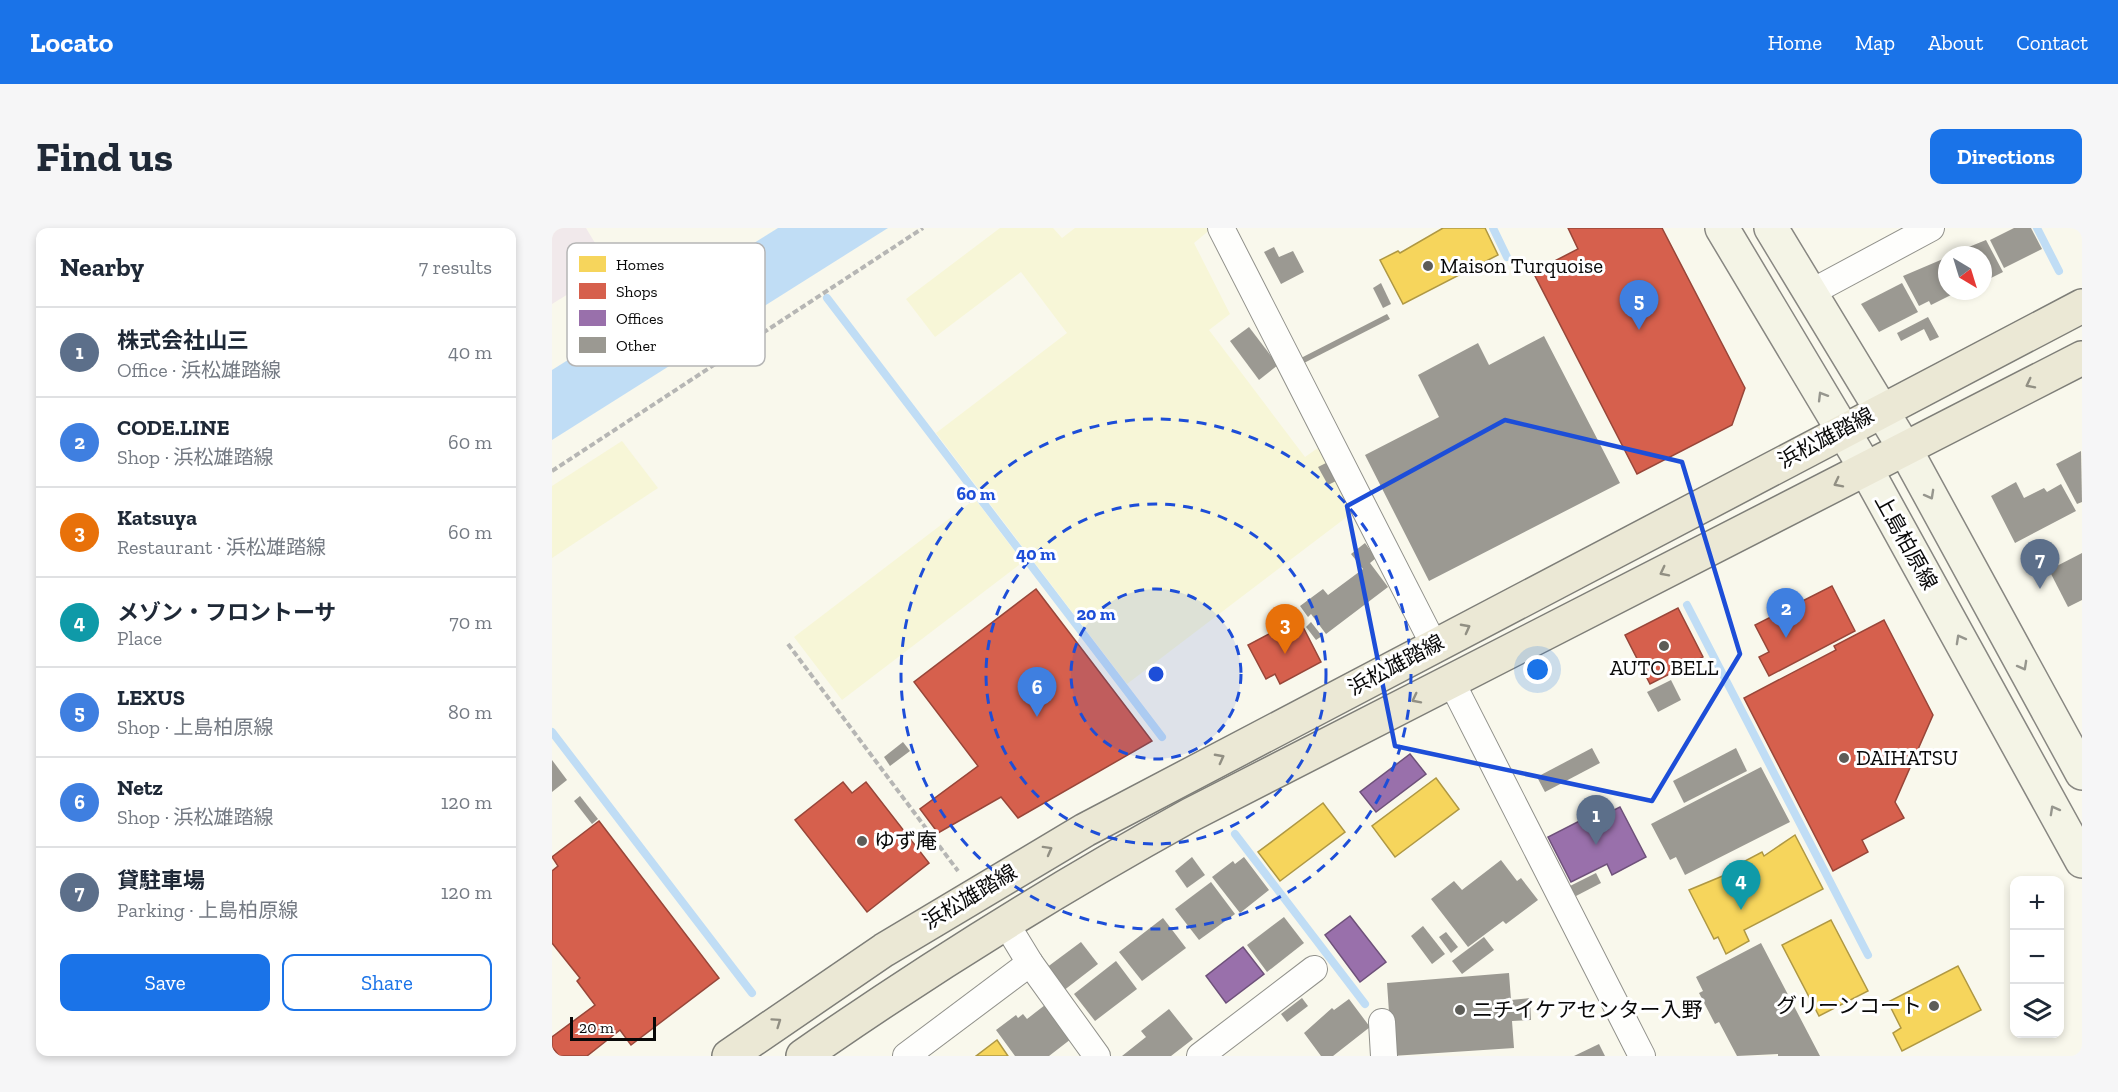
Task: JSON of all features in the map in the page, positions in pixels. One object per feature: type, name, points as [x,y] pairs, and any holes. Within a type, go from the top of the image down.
[{"type":"main road","name":"浜松雄踏線","points":[[729,1056],[884,950],[1106,818],[2082,306]]},
{"type":"main road","name":"浜松雄踏線","points":[[803,1056],[1005,922],[1190,815],[2082,358]]},
{"type":"street","points":[[1221,228],[1434,645]]},
{"type":"street","name":"上島柏原線","points":[[1722,228],[1866,469],[2082,861]]},
{"type":"street","name":"上島柏原線","points":[[1771,228],[1905,449],[2082,773]]},
{"type":"street","points":[[1810,293],[1931,228]]},
{"type":"street","points":[[1450,681],[1642,1056]]},
{"type":"street","points":[[1005,922],[1030,963],[1097,1056]]},
{"type":"street","points":[[906,1056],[1030,963]]},
{"type":"street","points":[[1200,1056],[1314,969]]},
{"type":"street","points":[[1382,1022],[1384,1056]]},
{"type":"path","points":[[765,331],[923,228]]},
{"type":"path","points":[[552,471],[712,366]]},
{"type":"path","points":[[788,644],[956,868],[973,895]]},
{"type":"highlighted area","points":[[1505,420],[1682,462],[1740,654],[1652,801],[1395,746],[1347,506]]},
{"type":"shaded area","points":[[552,228],[586,228],[595,243],[567,243],[567,295],[552,304]]},
{"type":"green space","points":[[1000,228],[1053,228],[1062,238],[1075,228],[1212,228],[1194,243],[1230,314],[1209,330],[1305,457],[1322,445],[1356,510],[1127,684],[936,433],[1067,333],[1021,272],[935,337],[906,299]]},
{"type":"green space","points":[[622,441],[658,488],[552,558],[552,486]]},
{"type":"green space","points":[[975,499],[1023,562],[842,700],[794,637]]},
{"type":"water","points":[[778,228],[888,228],[765,306],[765,243],[754,243]]},
{"type":"water","points":[[567,361],[567,366],[669,366],[552,440],[552,370]]},
{"type":"building: Homes","name":"Maison Turquoise","points":[[1443,228],[1485,228],[1498,255],[1403,304],[1380,260],[1398,251],[1400,253]]},
{"type":"building: Homes","points":[[1436,778],[1459,809],[1395,857],[1372,826]]},
{"type":"building: Homes","points":[[1323,803],[1345,832],[1280,881],[1258,852]]},
{"type":"building: Homes","points":[[1795,835],[1823,889],[1744,930],[1749,941],[1726,954],[1718,937],[1714,939],[1689,890],[1725,875],[1724,872],[1762,852],[1764,856]]},
{"type":"building: Homes","points":[[1831,920],[1868,991],[1819,1016],[1782,945]]},
{"type":"building: Homes","name":"グリーンコート","points":[[1958,966],[1981,1010],[1902,1051],[1893,1033],[1901,1028],[1888,1002]]},
{"type":"building: Homes","points":[[997,1040],[1008,1056],[976,1056]]},
{"type":"building: Shops","points":[[1568,228],[1662,228],[1745,388],[1732,425],[1637,474],[1533,272],[1578,249]]},
{"type":"building: Shops","points":[[1832,586],[1855,631],[1769,676],[1759,657],[1769,652],[1755,625]]},
{"type":"building: Shops","points":[[1036,589],[1152,741],[1018,818],[1001,797],[938,833],[920,809],[978,766],[914,682]]},
{"type":"building: Shops","name":"AUTO BELL","points":[[1678,608],[1703,657],[1650,684],[1625,635]]},
{"type":"building: Shops","name":"DAIHATSU","points":[[1884,620],[1933,715],[1895,802],[1904,818],[1862,840],[1868,852],[1833,871],[1744,698],[1836,650],[1834,646]]},
{"type":"building: Shops","points":[[1301,623],[1321,662],[1280,684],[1275,674],[1266,679],[1248,645],[1286,625],[1288,629]]},
{"type":"building: Shops","name":"ゆず庵","points":[[843,782],[852,793],[866,782],[929,863],[867,912],[795,820]]},
{"type":"building: Shops","points":[[599,821],[719,978],[631,1045],[620,1030],[587,1056],[559,1056],[552,1047],[552,1037],[595,1005],[577,981],[580,978],[552,943],[552,871],[558,866],[552,857]]},
{"type":"building: Offices","points":[[1410,754],[1426,774],[1376,812],[1360,792]]},
{"type":"building: Offices","points":[[1620,807],[1646,857],[1612,875],[1607,864],[1571,882],[1548,837],[1603,809],[1606,814]]},
{"type":"building: Offices","points":[[1350,916],[1386,962],[1360,982],[1325,935]]},
{"type":"building: Offices","points":[[1243,947],[1264,974],[1226,1003],[1206,976]]},
{"type":"building: Other","points":[[2014,228],[2031,228],[2042,249],[2004,268],[1990,240]]},
{"type":"building: Other","points":[[1986,240],[1989,246],[1971,246]]},
{"type":"building: Other","points":[[1274,247],[1279,257],[1293,251],[1304,272],[1281,284],[1264,252]]},
{"type":"building: Other","points":[[1992,251],[2003,272],[1992,278]]},
{"type":"building: Other","points":[[1938,261],[1938,300],[1941,300],[1931,305],[1929,301],[1919,306],[1903,276]]},
{"type":"building: Other","points":[[1381,283],[1391,304],[1383,308],[1373,288]]},
{"type":"building: Other","points":[[1902,283],[1918,312],[1879,332],[1861,304]]},
{"type":"building: Other","points":[[1387,314],[1390,319],[1302,364],[1299,359]]},
{"type":"building: Other","points":[[1928,317],[1939,337],[1930,341],[1924,329],[1901,341],[1897,333]]},
{"type":"building: Other","points":[[1249,327],[1278,365],[1259,380],[1230,341]]},
{"type":"building: Other","points":[[1544,336],[1620,483],[1429,581],[1365,455],[1439,417],[1418,375],[1478,343],[1489,365]]},
{"type":"building: Other","points":[[2081,451],[2082,502],[2077,504],[2056,464]]},
{"type":"building: Other","points":[[1328,462],[1338,480],[1328,485],[1318,467]]},
{"type":"building: Other","points":[[2016,482],[2024,498],[2044,488],[2047,492],[2061,484],[2076,511],[2015,543],[1991,496]]},
{"type":"building: Other","points":[[1365,543],[1376,558],[1370,563],[1388,587],[1326,634],[1311,614],[1308,617],[1300,606],[1323,589],[1328,595],[1363,569],[1351,554]]},
{"type":"building: Other","points":[[2082,553],[2082,600],[2068,607],[2049,570]]},
{"type":"building: Other","points":[[1311,622],[1322,636],[1316,640],[1306,627]]},
{"type":"building: Other","points":[[1671,680],[1681,700],[1658,712],[1647,692]]},
{"type":"building: Other","points":[[903,742],[910,751],[890,766],[884,757]]},
{"type":"building: Other","points":[[1592,748],[1600,763],[1545,792],[1537,777]]},
{"type":"building: Other","points":[[1736,748],[1747,771],[1684,803],[1673,781]]},
{"type":"building: Other","points":[[552,760],[567,780],[552,792]]},
{"type":"building: Other","points":[[1761,767],[1790,822],[1685,875],[1676,857],[1670,860],[1651,824]]},
{"type":"building: Other","points":[[580,796],[598,819],[592,824],[574,801]]},
{"type":"building: Other","points":[[1192,857],[1205,875],[1187,888],[1175,871]]},
{"type":"building: Other","points":[[1244,857],[1269,890],[1240,913],[1212,877],[1233,861],[1235,864]]},
{"type":"building: Other","points":[[1501,860],[1517,881],[1521,878],[1538,900],[1506,924],[1503,921],[1468,947],[1431,899],[1454,881],[1462,890]]},
{"type":"building: Other","points":[[1596,873],[1601,883],[1576,896],[1570,886]]},
{"type":"building: Other","points":[[1211,882],[1235,914],[1199,940],[1175,909]]},
{"type":"building: Other","points":[[1284,917],[1304,943],[1267,972],[1247,945]]},
{"type":"building: Other","points":[[1163,918],[1186,948],[1142,981],[1119,952]]},
{"type":"building: Other","points":[[1423,926],[1445,954],[1432,964],[1411,936]]},
{"type":"building: Other","points":[[1446,932],[1458,947],[1451,953],[1439,937]]},
{"type":"building: Other","points":[[1484,937],[1494,950],[1462,974],[1452,961]]},
{"type":"building: Other","points":[[1081,942],[1098,964],[1063,991],[1046,968]]},
{"type":"building: Other","points":[[1761,943],[1820,1056],[1778,1056],[1778,1054],[1737,1056],[1719,1022],[1715,1024],[1699,993],[1703,991],[1696,977]]},
{"type":"building: Other","points":[[1116,961],[1137,989],[1095,1021],[1074,994]]},
{"type":"building: Other","name":"ニチイケアセンター入野","points":[[1509,973],[1511,1000],[1530,998],[1531,1020],[1512,1021],[1514,1048],[1392,1056],[1387,983]]},
{"type":"building: Other","points":[[1302,998],[1308,1006],[1287,1022],[1281,1014]]},
{"type":"building: Other","points":[[1349,999],[1370,1027],[1333,1056],[1321,1056],[1304,1033],[1332,1008],[1334,1010]]},
{"type":"building: Other","points":[[1045,1005],[1071,1039],[1049,1056],[1015,1056],[996,1030],[1016,1015],[1018,1018],[1023,1014],[1027,1019]]},
{"type":"building: Other","points":[[1169,1009],[1193,1039],[1171,1056],[1122,1056],[1146,1037],[1141,1031]]},
{"type":"building: Other","points":[[1599,1044],[1605,1056],[1574,1056]]},
{"type":"waterway","points":[[1493,228],[1507,257]]},
{"type":"waterway","points":[[2037,228],[2059,271]]},
{"type":"waterway","points":[[827,298],[1162,737]]},
{"type":"waterway","points":[[1687,605],[1868,955]]},
{"type":"waterway","points":[[552,732],[752,993]]},
{"type":"waterway","points":[[1235,834],[1365,1004]]},
{"type":"place","name":"Maison Turquoise","points":[[1428,266]]},
{"type":"place","name":"LEXUS","points":[[1639,330]]},
{"type":"place","name":"貸駐車場","points":[[2040,589]]},
{"type":"place","name":"CODE.LINE","points":[[1786,638]]},
{"type":"place","name":"AUTO BELL","points":[[1664,646]]},
{"type":"place","name":"Katsuya","points":[[1285,654]]},
{"type":"place","name":"Netz","points":[[1037,717]]},
{"type":"place","name":"DAIHATSU","points":[[1844,758]]},
{"type":"place","name":"ゆず庵","points":[[862,841]]},
{"type":"place","name":"株式会社山三","points":[[1596,845]]},
{"type":"place","name":"メゾン・フロントーサ","points":[[1741,910]]},
{"type":"place","name":"グリーンコート","points":[[1934,1006]]},
{"type":"place","name":"ニチイケアセンター入野","points":[[1460,1010]]}]
